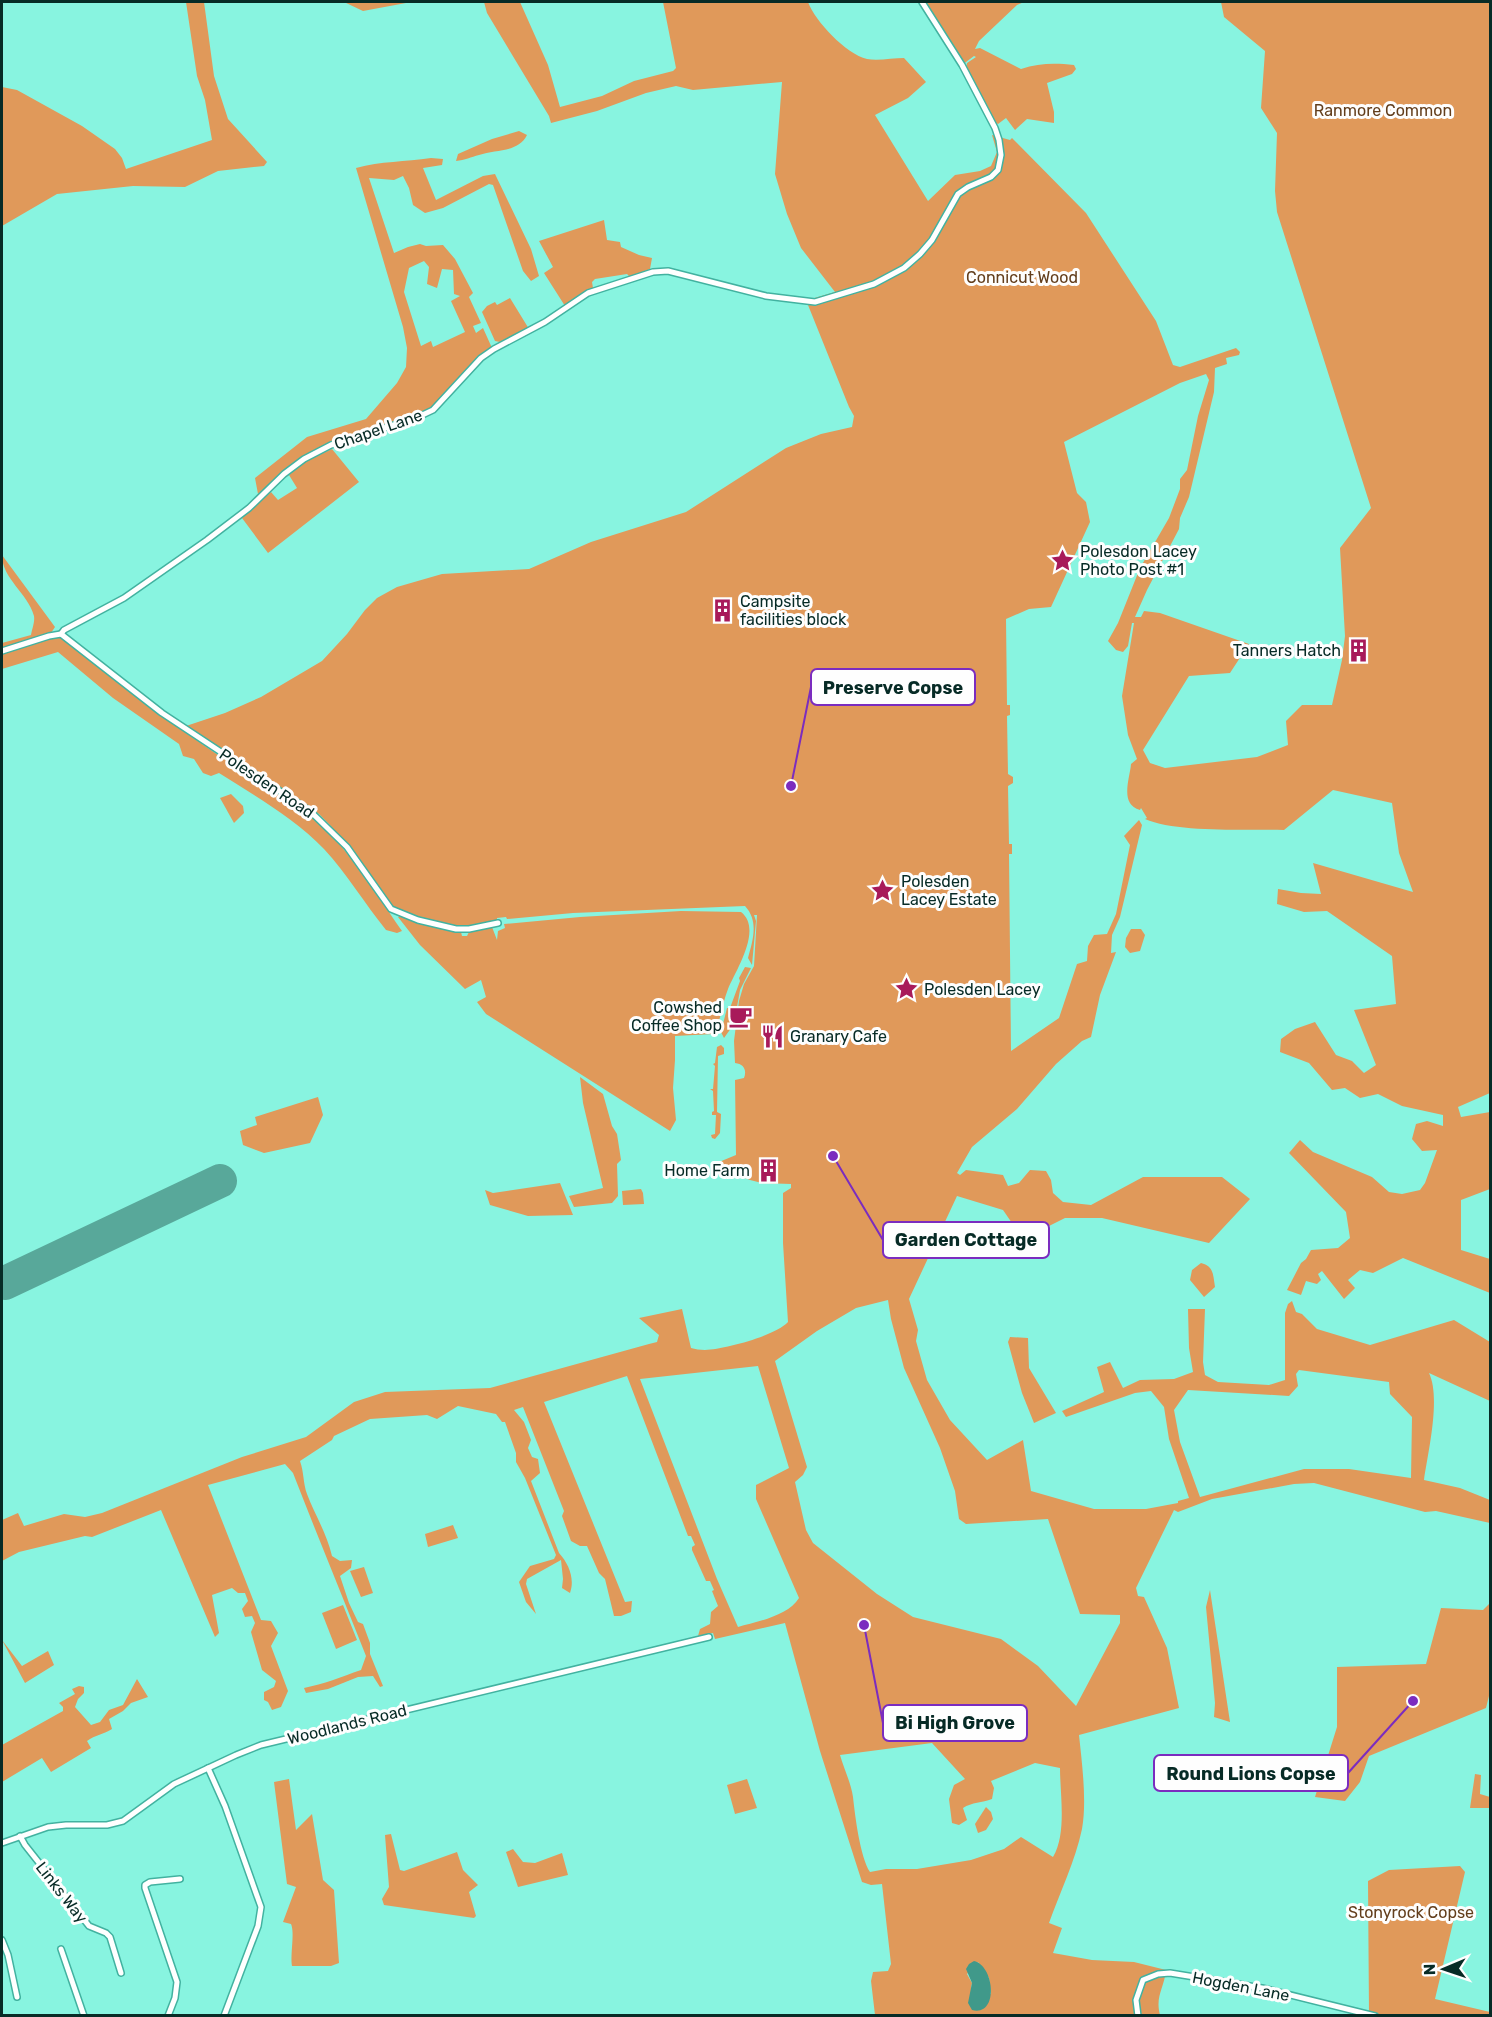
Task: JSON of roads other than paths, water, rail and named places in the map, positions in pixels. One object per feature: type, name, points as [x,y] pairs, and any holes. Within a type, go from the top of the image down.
[{"type":"street","name":"Chapel Lane","points":[[2,651],[62,634],[64,630],[124,598],[249,508],[284,474],[304,459],[331,445],[416,418],[433,410],[481,358],[545,322],[588,292],[653,272],[668,271],[766,296],[815,302],[874,284],[904,268],[932,240],[958,194],[991,177],[998,170],[1001,155],[999,140],[962,65],[922,2]]},
{"type":"street","name":"Polesden Road","points":[[62,634],[162,713],[310,811],[347,847],[391,909],[418,920],[456,929],[469,929],[498,923]]},
{"type":"street","name":"Woodlands Road","points":[[2,1843],[57,1826],[116,1824],[132,1816],[165,1789],[261,1745],[709,1637]]},
{"type":"street","points":[[208,1768],[225,1806],[261,1907],[258,1926],[224,2016]]},
{"type":"street","name":"Links Way","points":[[20,1836],[89,1926],[110,1937],[121,1973]]},
{"type":"street","points":[[168,2016],[175,1998],[177,1982],[145,1888],[150,1882],[180,1878]]},
{"type":"street","points":[[2,1942],[8,1955],[17,1997]]},
{"type":"street","points":[[61,1949],[84,2016]]},
{"type":"street","name":"Hogden Lane","points":[[1138,2016],[1136,2000],[1143,1980],[1158,1974],[1170,1973],[1262,1988],[1375,2016]]},
{"type":"water","points":[[974,1961],[981,1965],[990,1981],[990,1999],[987,2006],[981,2010],[972,2010],[968,2003],[972,1983],[966,1969]]},
{"type":"place","name":"Polesdon Lacey Photo Post #1","points":[[1062,560]]},
{"type":"place","name":"Campsite facilities block","points":[[722,610]]},
{"type":"place","name":"Tanners Hatch","points":[[1359,650]]},
{"type":"place","name":"Preserve Copse","points":[[791,786]]},
{"type":"place","name":"Polesden Lacey Estate","points":[[883,890]]},
{"type":"place","name":"Polesden Lacey","points":[[906,989]]},
{"type":"place","name":"Cowshed Coffee Shop","points":[[740,1016]]},
{"type":"place","name":"Granary Cafe","points":[[772,1036]]},
{"type":"place","name":"Garden Cottage","points":[[833,1156]]},
{"type":"place","name":"Home Farm","points":[[768,1170]]},
{"type":"place","name":"Bi High Grove","points":[[864,1625]]},
{"type":"place","name":"Round Lions Copse","points":[[1413,1701]]},
{"type":"park label","name":"Ranmore Common","points":[[1383,110]]},
{"type":"park label","name":"Connicut Wood","points":[[1022,277]]},
{"type":"park label","name":"Stonyrock Copse","points":[[1411,1912]]}]
